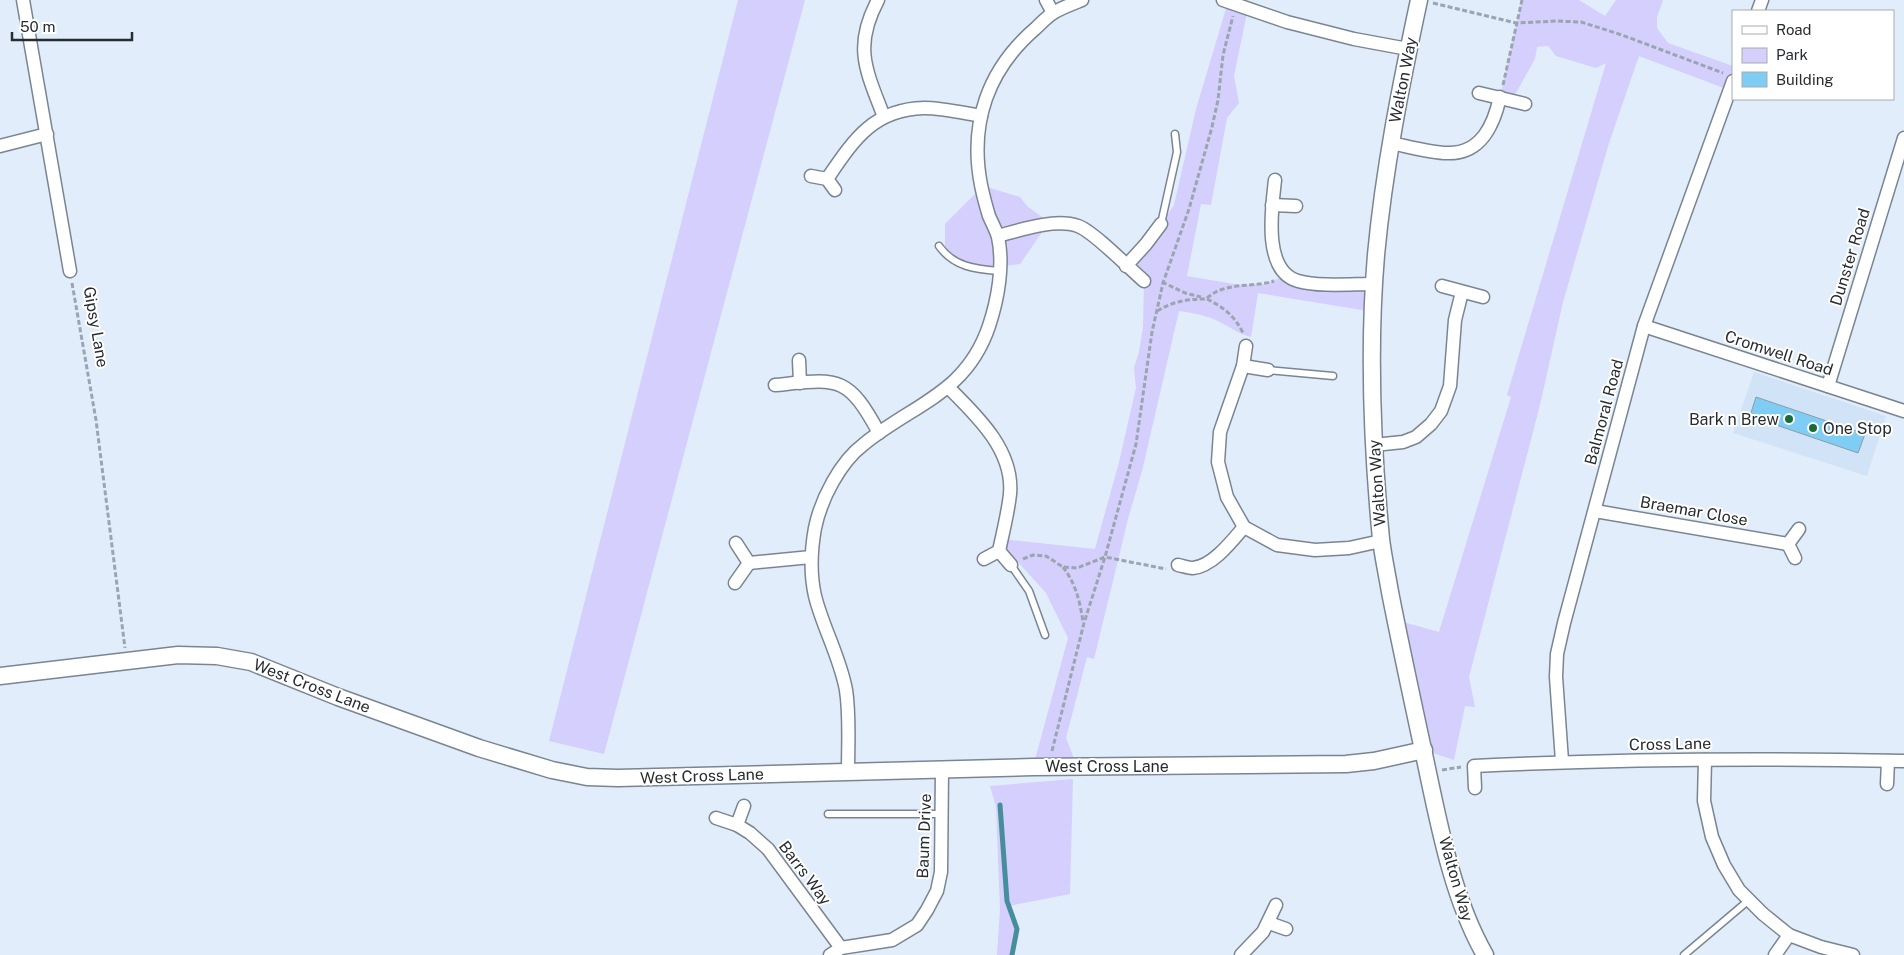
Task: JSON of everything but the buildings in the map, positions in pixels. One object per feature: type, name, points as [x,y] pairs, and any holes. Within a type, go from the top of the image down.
[{"type":"street","name":"Gipsy Lane","points":[[23,0],[70,271]]},
{"type":"street","points":[[878,0],[869,17],[864,32],[863,44],[870,82],[884,117]]},
{"type":"street","points":[[1046,0],[1053,13]]},
{"type":"street","points":[[848,771],[846,691],[838,658],[815,595],[811,557],[820,508],[832,484],[862,444],[948,387],[966,370],[978,350],[989,327],[997,296],[999,271],[998,236],[988,213],[981,185],[977,151],[984,102],[995,77],[1017,44],[1053,13],[1082,0]]},
{"type":"street","points":[[1223,0],[1287,22],[1354,39],[1408,49]]},
{"type":"street","name":"Walton Way","points":[[1426,1],[1408,49],[1383,195],[1374,284],[1372,371],[1374,445],[1382,541],[1396,620],[1428,771],[1457,891],[1473,934],[1485,955]]},
{"type":"street","name":"Balmoral Road","points":[[1562,761],[1556,677],[1557,654],[1564,623],[1644,326],[1728,77]]},
{"type":"street","points":[[1479,93],[1525,104]]},
{"type":"street","points":[[1391,143],[1450,154],[1467,149],[1481,141],[1490,130],[1500,98]]},
{"type":"street","points":[[827,179],[854,140],[870,126],[895,112],[925,108],[981,116]]},
{"type":"street","points":[[0,146],[47,134]]},
{"type":"street","name":"Dunster Road","points":[[1828,386],[1904,138]]},
{"type":"street","points":[[810,176],[827,179],[835,190]]},
{"type":"street","points":[[1275,180],[1270,227],[1277,259],[1286,275],[1296,280],[1310,283],[1374,284]]},
{"type":"street","points":[[1272,205],[1296,206]]},
{"type":"street","points":[[998,236],[1027,228],[1056,224],[1078,226],[1089,232],[1144,281]]},
{"type":"street","points":[[1126,266],[1161,224]]},
{"type":"street","points":[[1442,286],[1484,297]]},
{"type":"street","points":[[1374,445],[1403,442],[1416,437],[1431,424],[1441,411],[1450,386],[1455,320],[1462,292]]},
{"type":"street","name":"Cromwell Road","points":[[1644,326],[1904,411]]},
{"type":"street","points":[[1246,346],[1243,366],[1220,432],[1218,462],[1227,497],[1244,527],[1277,545],[1315,550],[1349,548],[1382,541]]},
{"type":"street","points":[[799,360],[800,382]]},
{"type":"street","points":[[1243,366],[1268,370]]},
{"type":"street","points":[[775,385],[824,380],[838,384],[853,392],[864,406],[879,433]]},
{"type":"street","points":[[948,387],[979,418],[997,443],[1007,466],[1010,492],[999,551]]},
{"type":"street","name":"Braemar Close","points":[[1595,511],[1788,544]]},
{"type":"street","points":[[1178,565],[1192,568],[1203,566],[1224,550],[1244,527]]},
{"type":"street","points":[[1795,558],[1788,544],[1799,529]]},
{"type":"street","points":[[736,543],[748,563]]},
{"type":"street","points":[[984,559],[999,551]]},
{"type":"street","points":[[999,551],[1011,565]]},
{"type":"street","points":[[748,563],[811,557]]},
{"type":"street","points":[[735,582],[748,563]]},
{"type":"street","name":"West Cross Lane","points":[[0,676],[178,655],[217,656],[251,662],[338,698],[479,748],[552,770],[587,777],[618,778],[1042,766],[1346,764],[1374,761],[1424,750]]},
{"type":"street","name":"Cross Lane","points":[[1474,766],[1562,761],[1819,758],[1904,761]]},
{"type":"street","points":[[1705,760],[1704,801],[1712,837],[1734,882],[1740,890],[1789,935],[1821,947],[1853,955]]},
{"type":"street","points":[[1887,784],[1888,761]]},
{"type":"street","points":[[1474,766],[1475,788]]},
{"type":"street","name":"Baum Drive","points":[[830,955],[841,948],[892,940],[917,925],[927,910],[937,891],[941,872],[942,769]]},
{"type":"street","points":[[737,825],[744,806]]},
{"type":"street","name":"Barrs Way","points":[[716,818],[737,825],[750,833],[768,849],[841,948]]},
{"type":"street","points":[[1241,955],[1256,941],[1269,923],[1276,905]]},
{"type":"street","points":[[1269,923],[1286,928]]},
{"type":"street","points":[[1775,955],[1789,935]]},
{"type":"lane","points":[[1161,224],[1177,152],[1175,134]]},
{"type":"lane","points":[[939,246],[944,254],[957,263],[971,268],[999,271]]},
{"type":"lane","points":[[1268,370],[1333,376]]},
{"type":"lane","points":[[1011,565],[1029,591],[1044,636]]},
{"type":"lane","points":[[828,814],[941,814]]},
{"type":"lane","points":[[1684,955],[1749,900]]},
{"type":"path","points":[[1500,98],[1522,0]]},
{"type":"path","points":[[1426,1],[1516,23],[1581,22],[1622,35],[1728,77]]},
{"type":"path","points":[[1042,766],[1052,752],[1084,623],[1105,557],[1136,444],[1152,332],[1164,283],[1189,209],[1212,127],[1218,100],[1223,55],[1237,4]]},
{"type":"path","name":"Gipsy Lane","points":[[70,271],[96,420],[127,661]]},
{"type":"path","points":[[1157,311],[1181,300],[1206,299],[1213,292],[1224,288],[1266,284],[1286,275]]},
{"type":"path","points":[[1164,283],[1184,293],[1206,299],[1221,306],[1239,324],[1246,346]]},
{"type":"path","points":[[1011,565],[1034,554],[1046,556],[1063,567],[1072,578],[1080,601],[1084,623]]},
{"type":"path","points":[[1063,567],[1077,568],[1105,557],[1176,571],[1178,565]]},
{"type":"path","points":[[1428,771],[1474,766]]},
{"type":"shaded area","points":[[1754,372],[1886,416],[1867,476],[1733,433]]},
{"type":"green space","points":[[738,0],[805,0],[604,754],[549,741]]},
{"type":"green space","points":[[1223,0],[1244,0],[1243,6],[1248,8],[1234,76],[1239,103],[1227,118],[1211,205],[1201,204],[1187,276],[1240,285],[1266,284],[1286,275],[1374,284],[1374,312],[1258,293],[1251,337],[1241,334],[1209,317],[1179,311],[1142,471],[1128,519],[1094,659],[1087,657],[1066,738],[1077,766],[1033,767],[1068,638],[1046,593],[1018,562],[1011,565],[1001,539],[1095,549],[1119,462],[1136,388],[1134,368],[1143,327],[1144,281],[1126,266],[1155,233],[1174,205],[1196,109],[1228,2]]},
{"type":"green space","points":[[1522,0],[1579,0],[1605,16],[1616,0],[1663,0],[1657,17],[1657,28],[1668,43],[1732,66],[1732,83],[1729,90],[1639,56],[1609,143],[1563,302],[1540,405],[1469,677],[1475,707],[1465,706],[1454,760],[1424,750],[1396,620],[1439,632],[1511,397],[1507,395],[1606,63],[1596,68],[1556,56],[1548,46],[1537,47],[1535,59],[1512,100],[1500,97]]},
{"type":"green space","points":[[990,188],[1020,197],[1027,206],[1042,217],[1047,225],[1020,264],[979,269],[945,254],[945,224],[974,195]]},
{"type":"green space","points":[[1073,779],[1070,894],[1009,906],[1017,929],[1012,955],[997,955],[1000,909],[996,807],[990,786]]},
{"type":"waterway","points":[[1000,805],[1007,901],[1017,929],[1012,955]]},
{"type":"place","name":"Bark n Brew","points":[[1789,419]]},
{"type":"place","name":"One Stop","points":[[1813,428]]}]
